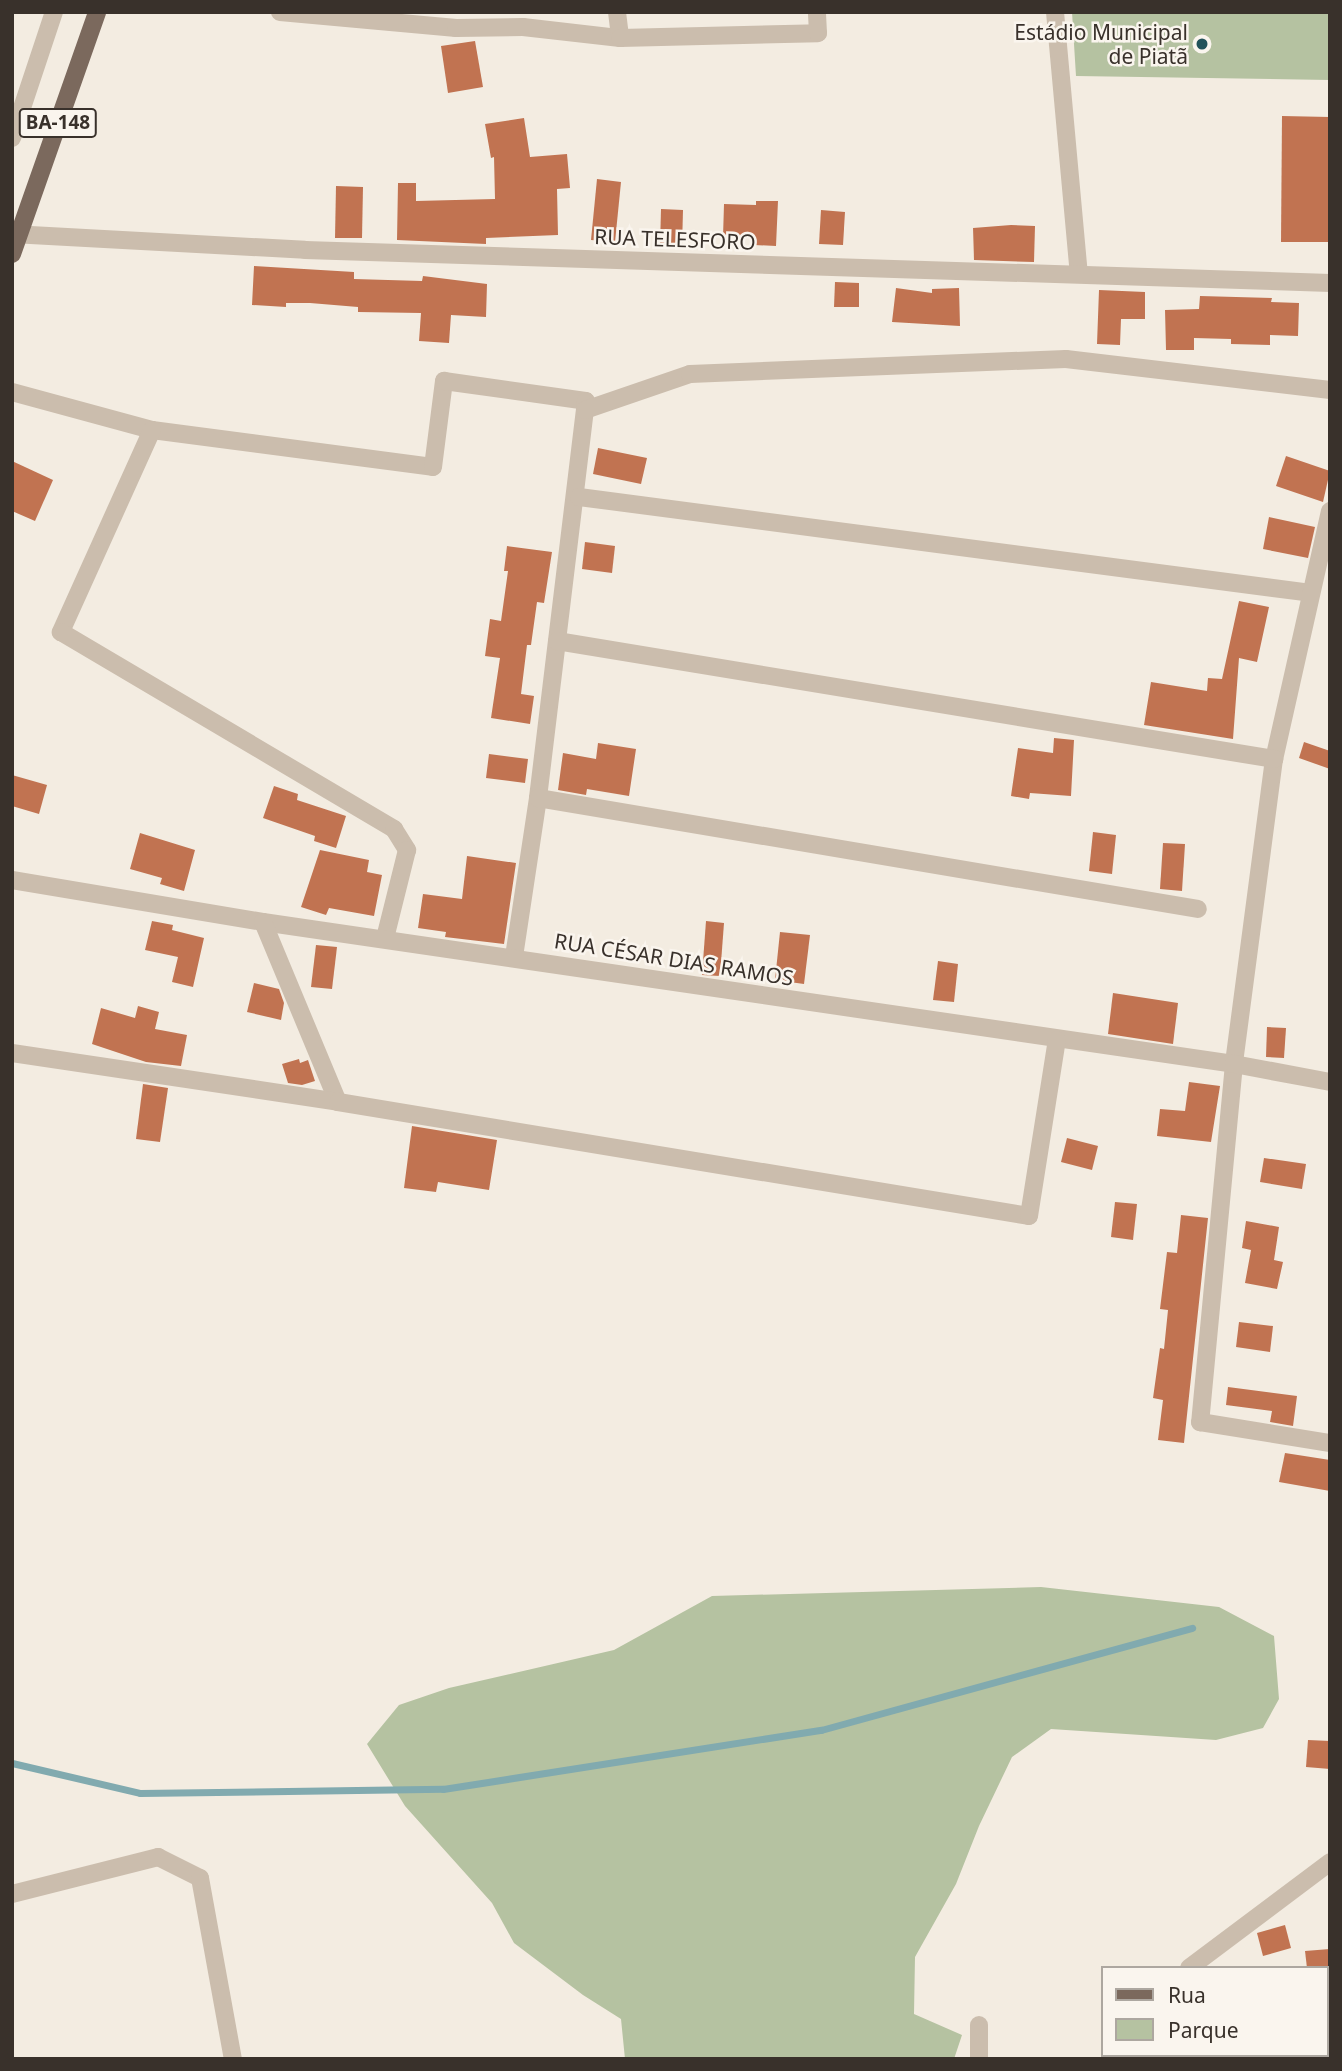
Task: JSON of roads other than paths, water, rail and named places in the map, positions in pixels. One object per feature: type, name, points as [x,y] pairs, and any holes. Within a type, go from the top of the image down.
[{"type":"main road","name":"BA-148","points":[[12,254],[16,233],[97,12]]},
{"type":"street","points":[[12,138],[54,12]]},
{"type":"street","points":[[280,12],[456,28],[523,20],[620,38],[818,33],[817,12]]},
{"type":"street","points":[[617,12],[620,38]]},
{"type":"street","points":[[1055,12],[1079,274]]},
{"type":"street","name":"RUA TELESFORO","points":[[16,233],[305,250],[1330,283]]},
{"type":"street","points":[[585,410],[690,373],[1066,359],[1330,390]]},
{"type":"street","points":[[12,392],[152,430],[433,467],[444,381],[586,401],[538,798],[514,957]]},
{"type":"street","points":[[152,430],[61,632],[394,829],[407,850],[386,937]]},
{"type":"street","points":[[579,497],[1311,593]]},
{"type":"street","points":[[1330,511],[1274,759],[1234,1064],[1199,1422],[1330,1443]]},
{"type":"street","points":[[557,641],[1274,759]]},
{"type":"street","points":[[538,798],[1198,909]]},
{"type":"street","name":"RUA CÉSAR DIAS RAMOS","points":[[12,880],[263,922],[386,937],[1057,1040],[1234,1064],[1330,1082]]},
{"type":"street","points":[[263,922],[338,1102]]},
{"type":"street","points":[[12,1054],[338,1102],[1029,1216],[1057,1040]]},
{"type":"street","points":[[12,1894],[158,1857],[200,1878],[233,2059]]},
{"type":"street","points":[[1192,1966],[1330,1862]]},
{"type":"street","points":[[979,2025],[979,2059]]},
{"type":"waterway","points":[[12,1763],[140,1793],[443,1789],[821,1730],[1192,1628]]},
{"type":"place","name":"Estádio Municipal de Piatã","points":[[1202,44]]}]
